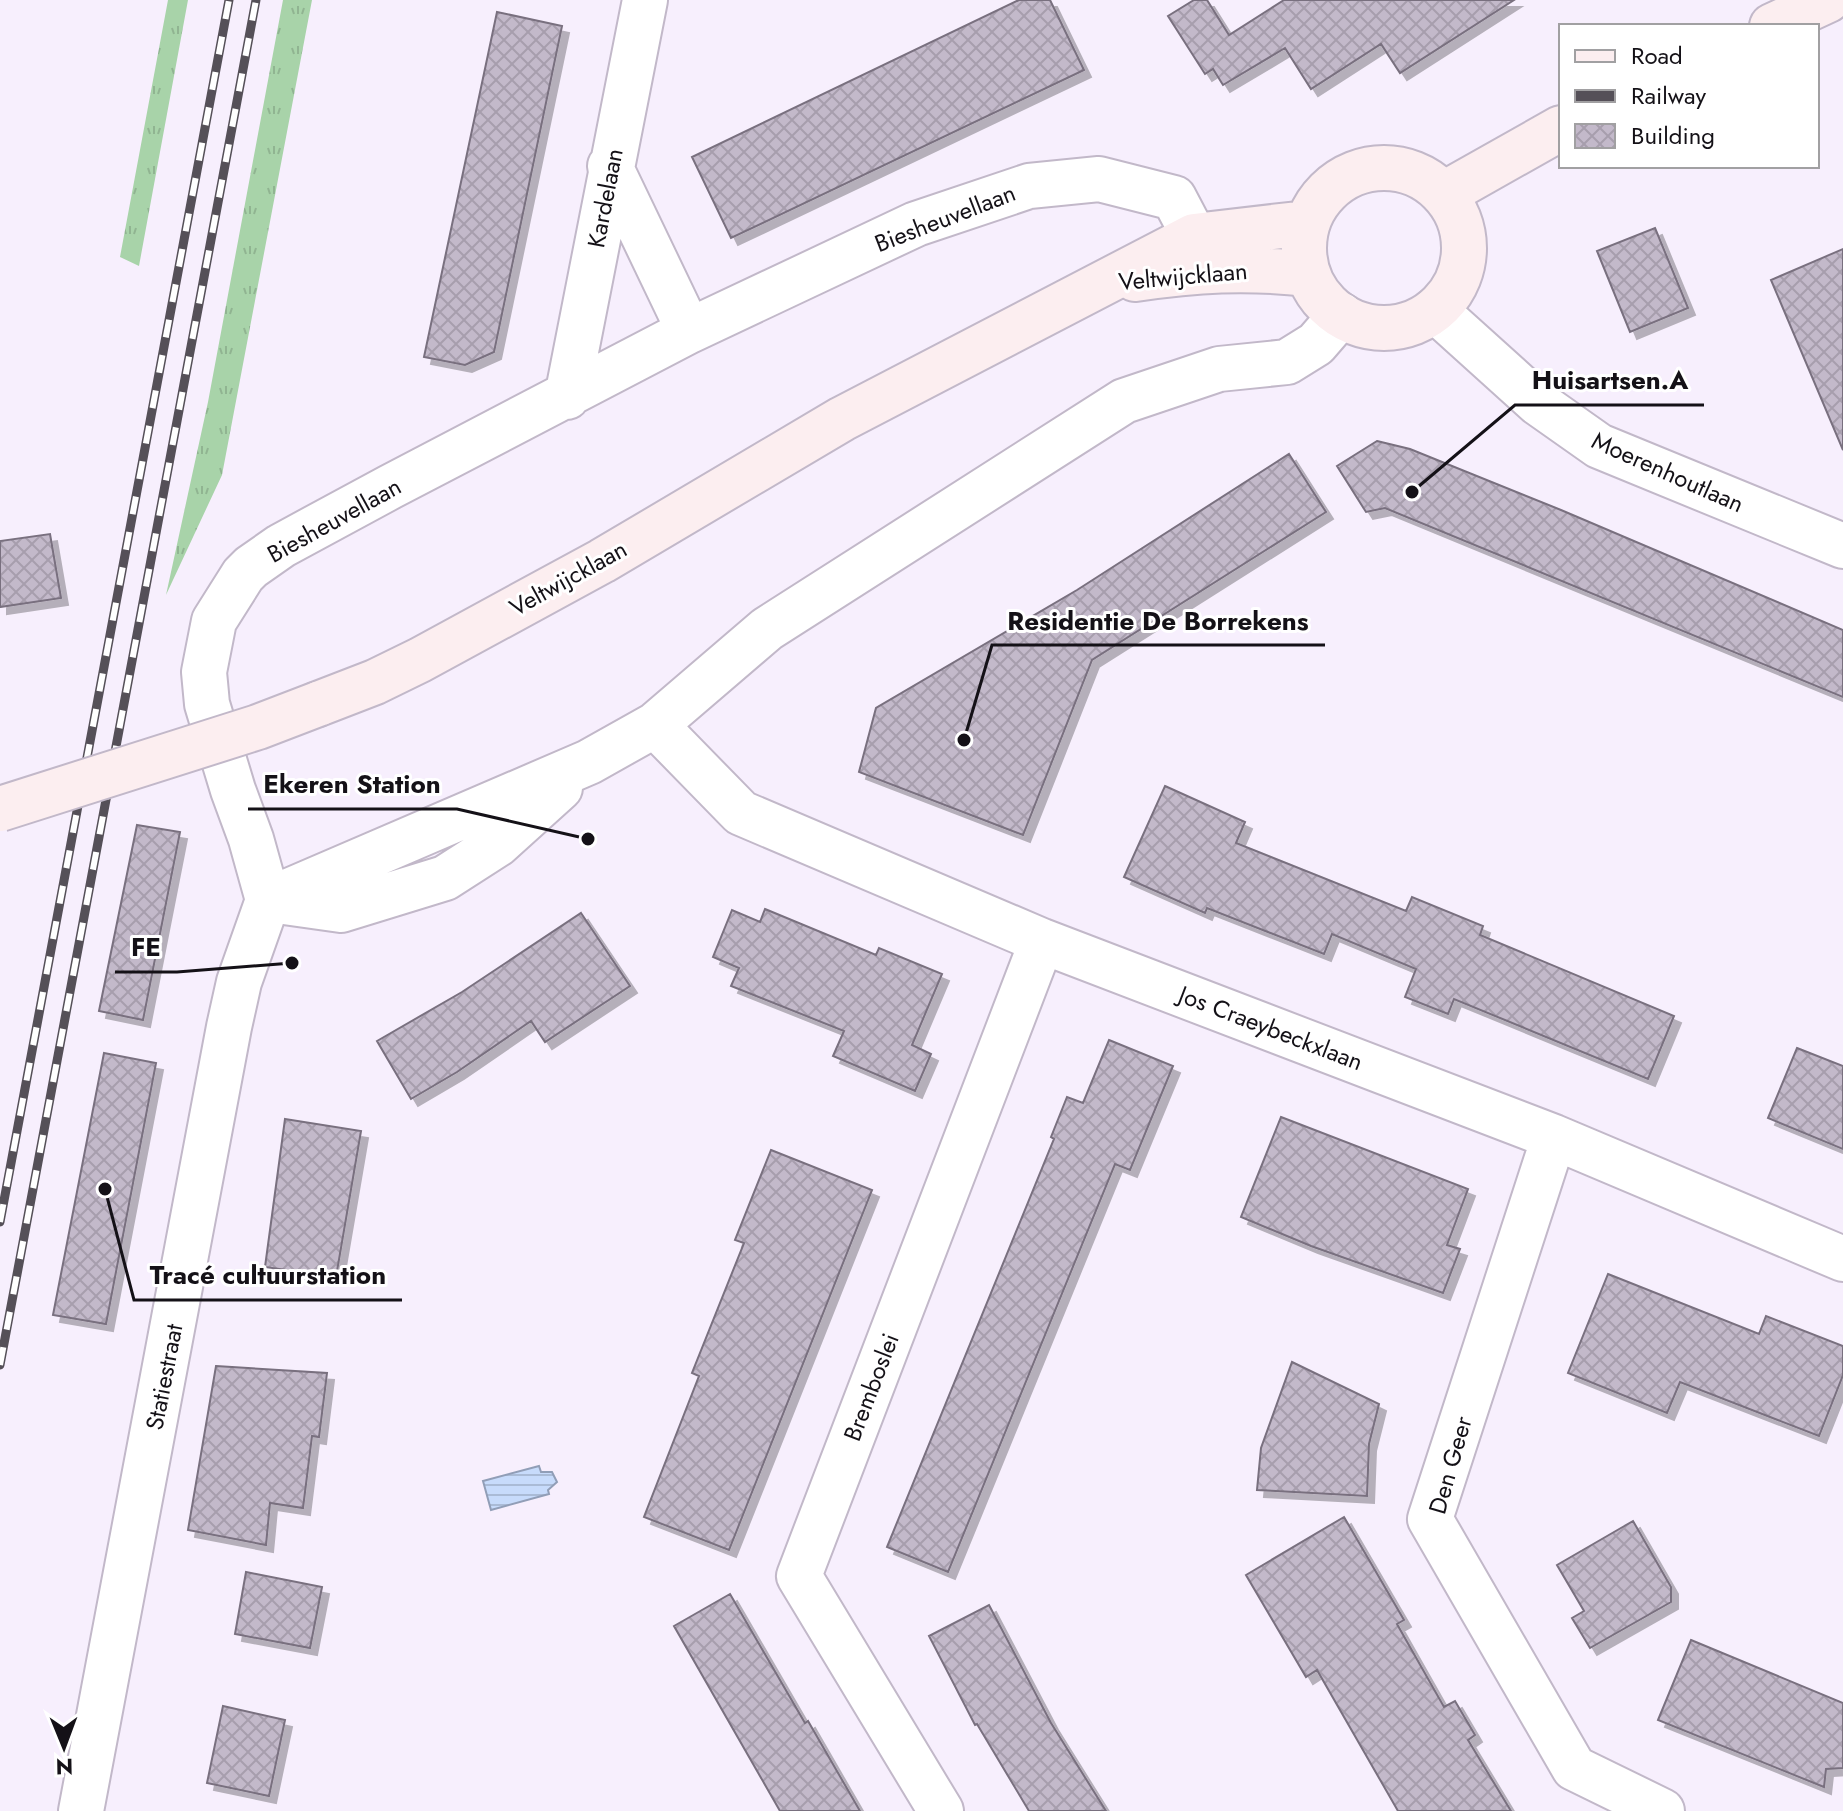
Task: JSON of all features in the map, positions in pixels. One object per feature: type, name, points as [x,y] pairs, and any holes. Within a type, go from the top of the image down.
[{"type":"street","name":"Kardelaan","points":[[567,397],[645,0]]},
{"type":"street","points":[[1776,24],[1828,0]]},
{"type":"street","points":[[1444,194],[1559,129]]},
{"type":"street","points":[[610,166],[689,331]]},
{"type":"street","points":[[1391,168],[1421,176],[1444,194],[1460,224],[1464,244],[1463,262],[1457,280],[1435,310],[1399,327],[1370,326],[1341,315],[1321,297],[1308,274],[1303,248],[1307,223],[1318,201],[1329,189],[1361,171],[1391,168]]},
{"type":"street","name":"Biesheuvellaan","points":[[268,900],[207,704],[204,672],[214,621],[243,575],[281,546],[689,331],[916,224],[1029,186],[1099,179],[1174,198],[1194,236]]},
{"type":"street","name":"Veltwijcklaan","points":[[0,809],[258,727],[375,682],[602,561],[842,419],[1194,236],[1307,223]]},
{"type":"street","name":"Veltwijcklaan","points":[[1107,283],[1203,269],[1266,269],[1308,274]]},
{"type":"street","name":"Moerenhoutlaan","points":[[1435,310],[1538,403],[1599,446],[1843,546]]},
{"type":"street","points":[[268,900],[341,910],[445,878],[498,844],[589,762],[655,725],[767,629],[1124,401],[1219,369],[1287,362],[1316,344],[1341,315]]},
{"type":"street","name":"Jos Craeybeckxlaan","points":[[655,725],[741,813],[1042,941],[1554,1137],[1843,1259]]},
{"type":"street","name":"Statiestraat","points":[[81,1811],[229,1027],[239,982],[268,900]]},
{"type":"street","name":"Bremboslei","points":[[941,1811],[799,1576],[1042,941]]},
{"type":"street","name":"Den Geer","points":[[1554,1137],[1430,1519],[1598,1811]]},
{"type":"street","points":[[1574,1768],[1662,1811]]},
{"type":"green space","points":[[168,0],[188,0],[139,266],[120,257]]},
{"type":"green space","points":[[283,0],[312,0],[222,475],[166,595],[208,402]]},
{"type":"water","points":[[539,1466],[541,1472],[552,1472],[557,1482],[548,1490],[549,1494],[491,1510],[483,1481]]},
{"type":"building","points":[[1019,0],[1050,0],[1084,70],[731,238],[692,157]]},
{"type":"building","points":[[1194,0],[1207,0],[1229,35],[1284,0],[1514,0],[1400,73],[1381,44],[1311,89],[1285,48],[1223,85],[1213,69],[1205,74],[1168,16]]},
{"type":"building","points":[[497,12],[562,26],[494,352],[465,365],[424,357]]},
{"type":"building","points":[[1655,228],[1688,308],[1630,332],[1597,251]]},
{"type":"building","points":[[1843,249],[1843,450],[1771,280]]},
{"type":"building","points":[[1377,441],[1410,449],[1561,510],[1843,630],[1843,697],[1385,508],[1366,512],[1337,466]]},
{"type":"building","points":[[1289,454],[1326,512],[1092,660],[1023,835],[859,772],[876,708],[1077,590]]},
{"type":"building","points":[[50,534],[61,598],[0,607],[0,541]]},
{"type":"building","points":[[1165,786],[1245,822],[1236,843],[1406,911],[1412,897],[1483,926],[1480,935],[1674,1016],[1648,1079],[1454,999],[1448,1014],[1405,997],[1416,969],[1332,934],[1324,954],[1207,908],[1205,913],[1124,877]]},
{"type":"building","points":[[137,825],[180,832],[143,1020],[99,1011]]},
{"type":"building","points":[[765,909],[876,955],[879,948],[942,974],[912,1045],[931,1054],[915,1091],[833,1056],[844,1031],[731,986],[739,968],[713,957],[732,910],[760,922]]},
{"type":"building","points":[[581,913],[630,986],[545,1042],[531,1021],[457,1072],[411,1099],[377,1041],[462,992]]},
{"type":"building","points":[[1109,1040],[1173,1066],[1130,1170],[1115,1164],[948,1572],[887,1547],[1054,1139],[1051,1137],[1067,1097],[1083,1103]]},
{"type":"building","points":[[1797,1048],[1843,1066],[1843,1149],[1768,1118]]},
{"type":"building","points":[[104,1053],[156,1063],[106,1324],[53,1315]]},
{"type":"building","points":[[1281,1117],[1468,1189],[1447,1245],[1460,1249],[1443,1293],[1311,1246],[1241,1217]]},
{"type":"building","points":[[285,1119],[361,1131],[336,1277],[265,1267]]},
{"type":"building","points":[[771,1150],[872,1190],[729,1550],[644,1517],[699,1376],[692,1373],[744,1243],[735,1240]]},
{"type":"building","points":[[1608,1274],[1759,1334],[1766,1316],[1843,1346],[1843,1375],[1819,1436],[1680,1382],[1667,1413],[1568,1373]]},
{"type":"building","points":[[1292,1362],[1379,1404],[1369,1444],[1367,1496],[1257,1490],[1261,1448]]},
{"type":"building","points":[[216,1366],[327,1373],[319,1437],[312,1436],[303,1508],[270,1503],[266,1545],[188,1530]]},
{"type":"building","points":[[1344,1517],[1404,1620],[1397,1624],[1444,1707],[1455,1701],[1475,1735],[1468,1740],[1511,1811],[1398,1811],[1317,1670],[1306,1677],[1246,1575]]},
{"type":"building","points":[[1633,1521],[1671,1587],[1671,1602],[1590,1648],[1572,1618],[1584,1611],[1557,1565]]},
{"type":"building","points":[[246,1572],[322,1587],[310,1648],[235,1634]]},
{"type":"building","points":[[730,1594],[860,1811],[780,1811],[674,1626]]},
{"type":"building","points":[[989,1605],[1051,1723],[1106,1811],[1029,1811],[975,1725],[929,1636]]},
{"type":"building","points":[[1691,1640],[1843,1703],[1843,1768],[1826,1769],[1824,1787],[1658,1720]]},
{"type":"building","points":[[223,1706],[285,1720],[269,1796],[207,1783]]},
{"type":"railway","points":[[0,1222],[229,0]]},
{"type":"railway","points":[[0,1365],[256,0]]},
{"type":"place","name":"Huisartsen.A","points":[[1412,492]]},
{"type":"place","name":"Residentie De Borrekens","points":[[964,740]]},
{"type":"place","name":"Ekeren Station","points":[[588,839]]},
{"type":"place","name":"FE","points":[[292,963]]},
{"type":"place","name":"Tracé cultuurstation","points":[[105,1189]]}]
